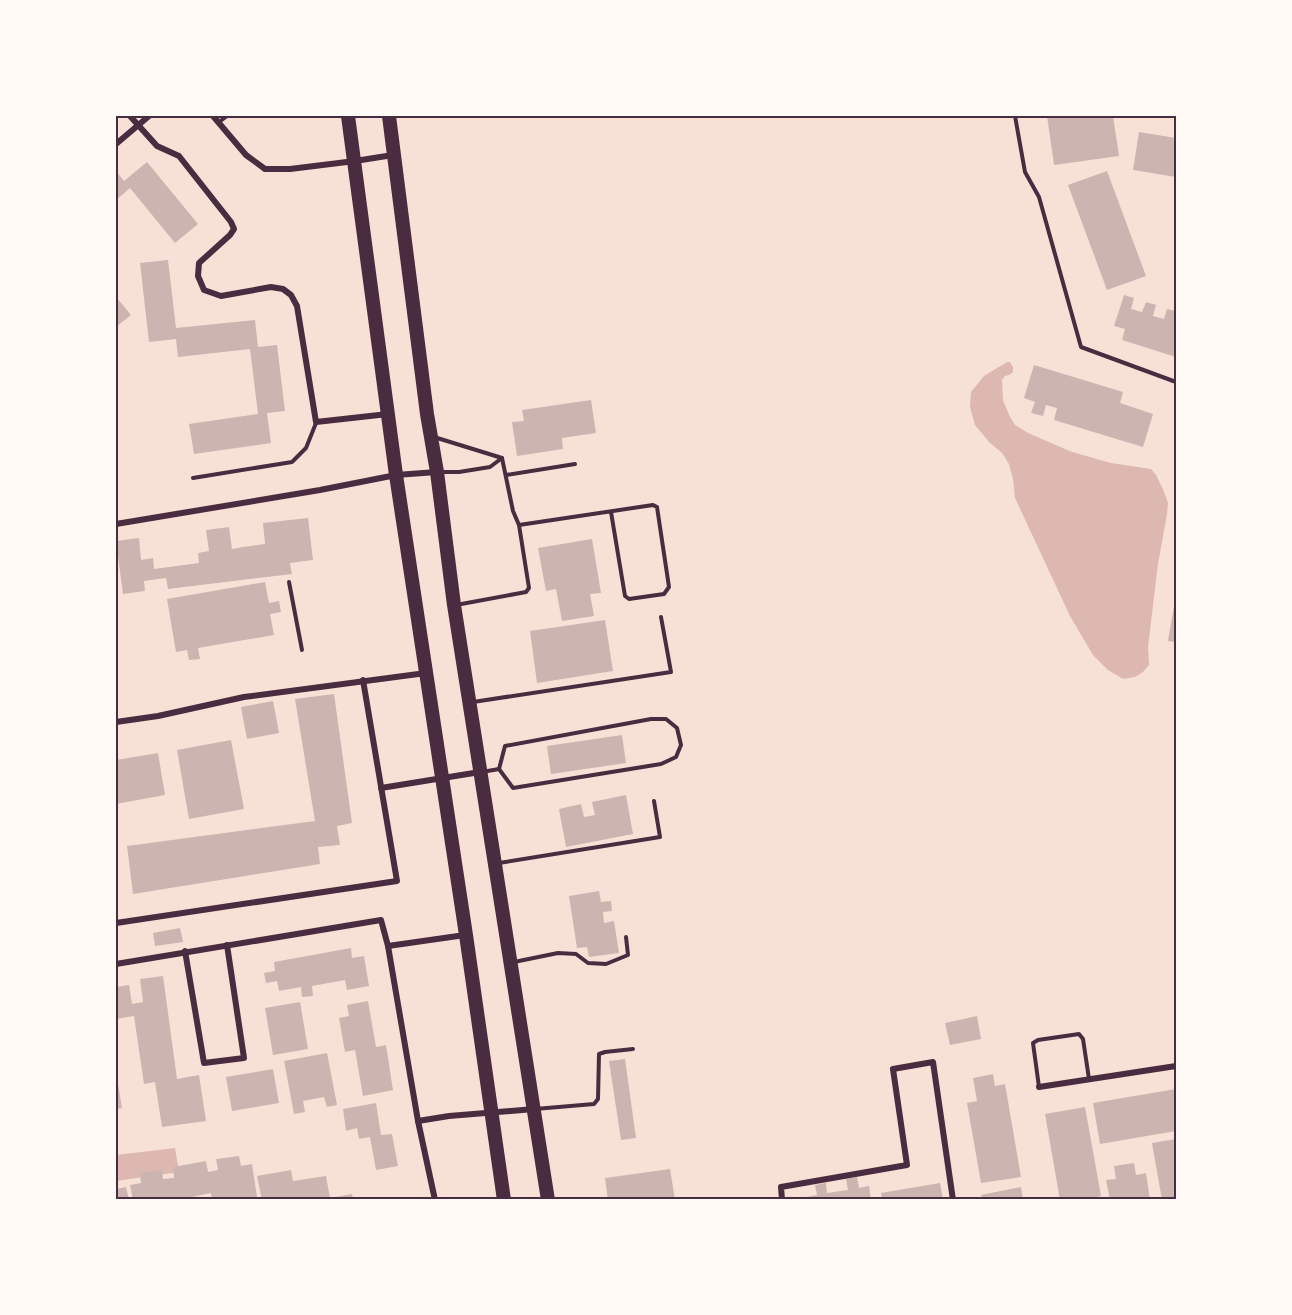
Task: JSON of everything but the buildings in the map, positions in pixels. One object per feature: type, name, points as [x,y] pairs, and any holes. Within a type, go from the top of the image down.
[{"type":"main road","points":[[348,116],[396,475],[504,1200]]},
{"type":"main road","points":[[388,116],[454,605],[548,1200]]},
{"type":"street","points":[[130,116],[157,146],[179,156],[231,222],[234,229],[199,263],[198,276],[204,290],[220,296],[271,287],[283,289],[291,295],[297,306],[316,422],[388,414]]},
{"type":"street","points":[[116,144],[148,116]]},
{"type":"street","points":[[213,116],[246,154],[265,169],[290,169],[394,154]]},
{"type":"street","points":[[116,524],[396,475],[437,472]]},
{"type":"street","points":[[116,722],[158,716],[244,696],[427,672]]},
{"type":"street","points":[[116,923],[397,881],[363,680]]},
{"type":"street","points":[[381,788],[480,772]]},
{"type":"street","points":[[116,964],[381,920],[388,946],[418,1121],[435,1200]]},
{"type":"street","points":[[388,946],[466,935]]},
{"type":"street","points":[[185,951],[204,1063],[244,1058],[227,945]]},
{"type":"street","points":[[782,1200],[781,1187],[907,1165],[893,1070],[933,1062],[954,1200]]},
{"type":"street","points":[[1038,1087],[1176,1066]]},
{"type":"street","points":[[418,1121],[535,1109]]},
{"type":"lane","points":[[219,122],[227,116]]},
{"type":"lane","points":[[1015,116],[1025,172],[1039,197],[1081,347],[1176,382]]},
{"type":"lane","points":[[193,478],[292,462],[306,448],[316,422]]},
{"type":"lane","points":[[431,436],[502,458]]},
{"type":"lane","points":[[437,472],[459,472],[490,467],[502,458]]},
{"type":"lane","points":[[454,605],[526,592],[529,588],[519,525],[513,511],[502,458]]},
{"type":"lane","points":[[506,475],[575,464]]},
{"type":"lane","points":[[519,525],[653,505],[657,507],[669,587],[664,594],[629,599],[625,596],[611,512]]},
{"type":"lane","points":[[289,582],[302,650]]},
{"type":"lane","points":[[469,703],[671,672],[661,617]]},
{"type":"lane","points":[[666,718],[677,728],[681,745],[676,757],[661,764],[513,788],[499,769],[505,746],[651,719],[666,718]]},
{"type":"lane","points":[[480,772],[499,769]]},
{"type":"lane","points":[[495,863],[660,837],[654,801]]},
{"type":"lane","points":[[511,963],[558,952],[576,954],[588,963],[606,964],[628,955],[626,937]]},
{"type":"lane","points":[[1038,1087],[1033,1043],[1038,1040],[1079,1034],[1083,1039],[1089,1079]]},
{"type":"lane","points":[[535,1109],[594,1104],[598,1099],[599,1054],[633,1049]]},
{"type":"shaded area","points":[[1010,362],[1013,367],[1013,372],[1002,380],[1003,400],[1015,425],[1072,452],[1111,463],[1151,469],[1163,489],[1168,503],[1148,647],[1149,665],[1135,677],[1123,679],[1108,670],[1093,655],[1070,616],[1015,498],[1009,464],[1002,453],[975,425],[970,407],[971,392],[984,376]]},
{"type":"shaded area","points":[[175,1148],[179,1172],[116,1181],[116,1155]]}]
